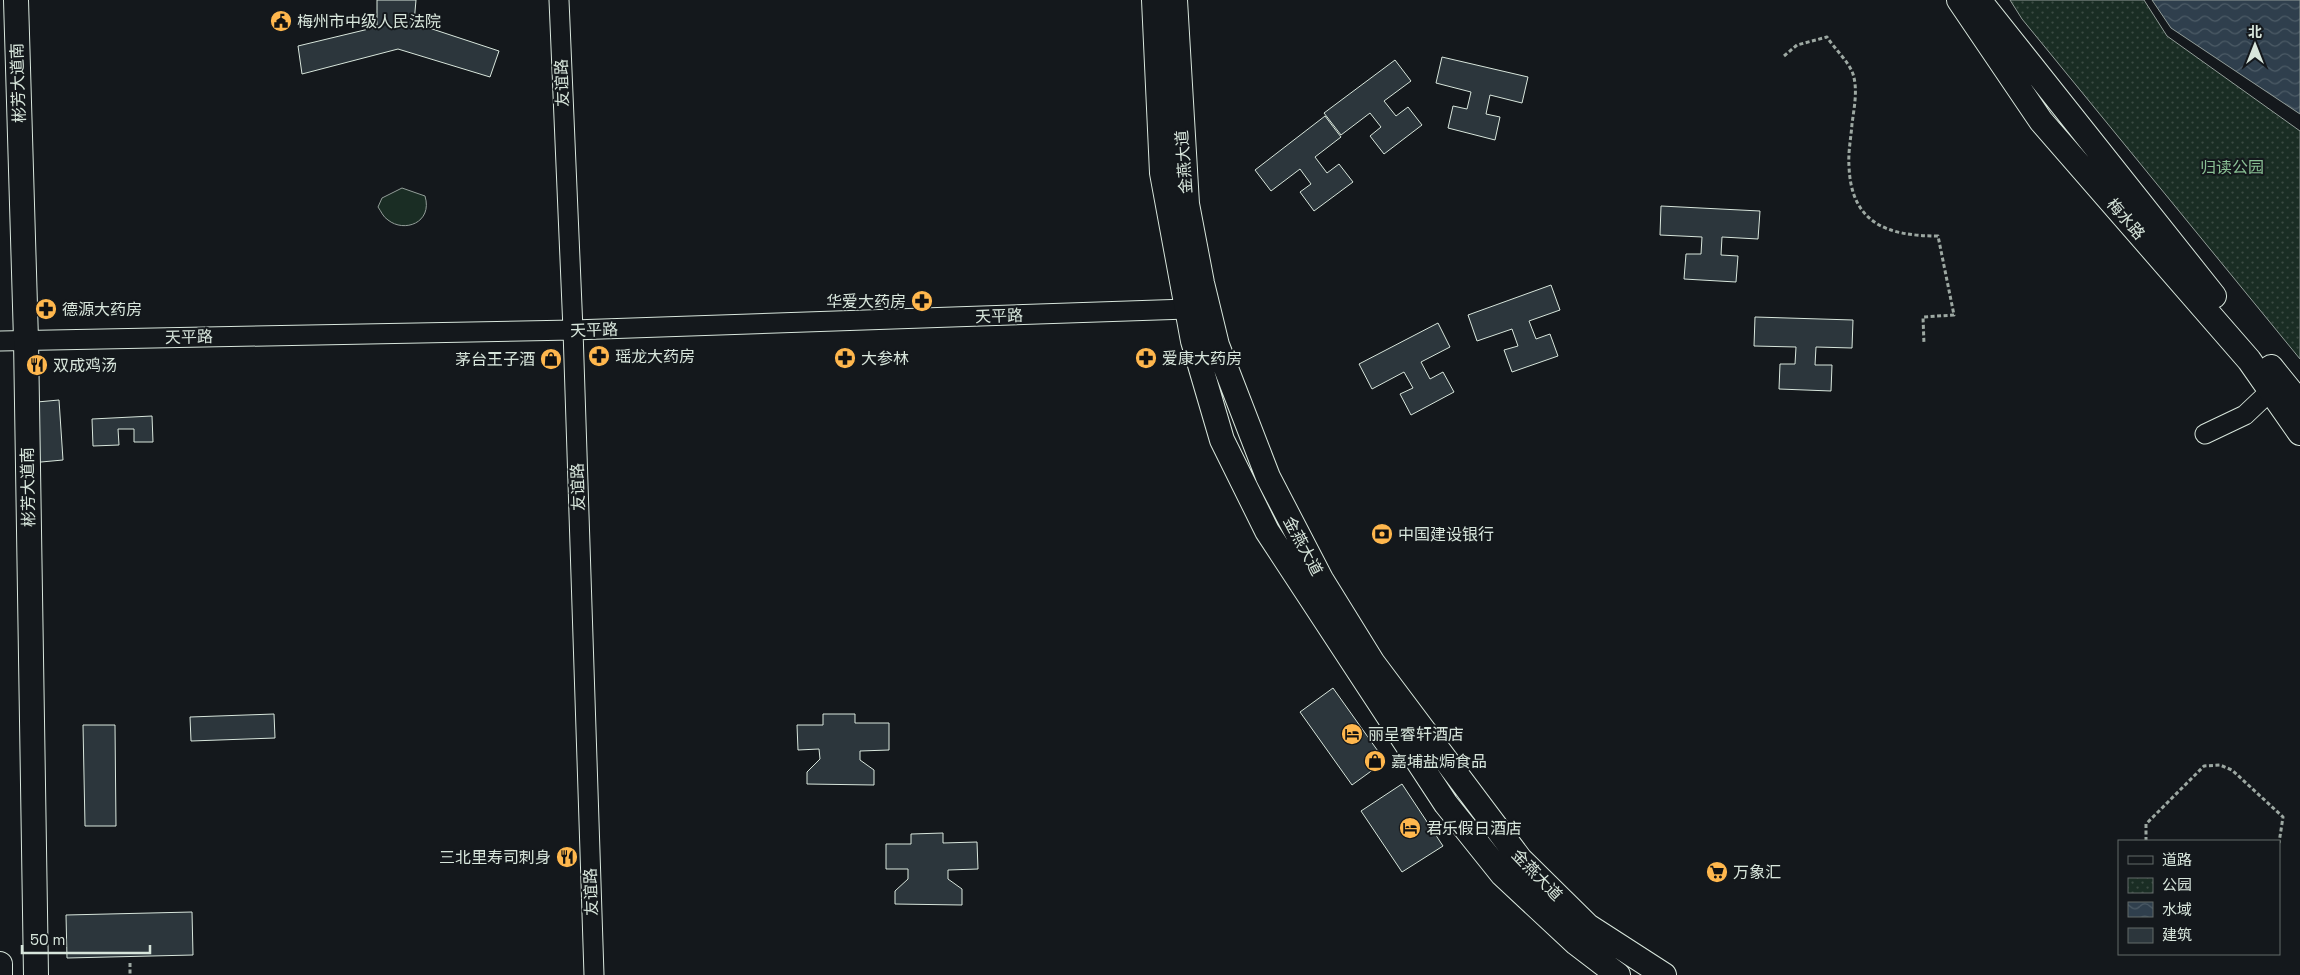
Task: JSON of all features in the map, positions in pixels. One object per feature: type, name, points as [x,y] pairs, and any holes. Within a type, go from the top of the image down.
[{"type":"main road","name":"彬芳大道南","points":[[16,0],[26,340],[36,975]]},
{"type":"main road","name":"金燕大道","points":[[1154,0],[1162,173],[1187,310],[1222,440],[1267,531],[1446,804],[1502,874],[1576,943],[1613,974]]},
{"type":"main road","name":"金燕大道","points":[[1175,0],[1187,204],[1202,283],[1217,345],[1268,477],[1321,579],[1373,663],[1520,859],[1588,926],[1664,975]]},
{"type":"main road","name":"梅水路","points":[[1959,0],[2041,122],[2249,360],[2300,433]]},
{"type":"main road","name":"梅水路","points":[[1979,0],[2157,226],[2300,403]]},
{"type":"main road","points":[[0,964],[0,975]]},
{"type":"street","name":"友谊路","points":[[559,0],[573,330],[594,975]]},
{"type":"street","name":"天平路","points":[[0,341],[573,330],[1187,310]]},
{"type":"street","points":[[2205,434],[2244,415],[2264,397]]},
{"type":"path","points":[[1784,56],[1796,45],[1826,37],[1853,72],[1856,89],[1848,165],[1851,188],[1858,202],[1865,214],[1879,226],[1897,233],[1938,236],[1954,315],[1922,316],[1924,344]]},
{"type":"path","points":[[2146,840],[2146,824],[2204,766],[2220,765],[2232,770],[2283,817],[2279,840]]},
{"type":"path","points":[[130,963],[130,975]]},
{"type":"green space","name":"归读公园","points":[[2010,0],[2144,0],[2167,36],[2300,131],[2300,359],[2022,19]]},
{"type":"green space","points":[[402,188],[425,196],[426,205],[425,213],[421,219],[416,223],[402,226],[388,220],[383,216],[378,207],[382,198]]},
{"type":"water","points":[[2152,0],[2300,0],[2300,114],[2171,28]]},
{"type":"building","points":[[377,0],[416,0],[414,23],[499,51],[490,77],[398,49],[302,74],[298,46],[377,27]]},
{"type":"building","points":[[1442,57],[1528,77],[1522,103],[1490,95],[1486,114],[1500,117],[1495,140],[1448,128],[1453,106],[1467,109],[1471,92],[1436,83]]},
{"type":"building","points":[[1395,60],[1411,81],[1384,101],[1396,116],[1408,107],[1422,125],[1384,154],[1370,136],[1381,127],[1370,113],[1341,135],[1324,113]]},
{"type":"building","points":[[1325,116],[1341,137],[1315,157],[1327,173],[1339,164],[1353,182],[1314,211],[1300,192],[1311,184],[1300,169],[1271,191],[1255,170]]},
{"type":"building","points":[[1661,206],[1760,211],[1758,239],[1722,237],[1721,255],[1738,256],[1736,282],[1684,279],[1686,254],[1701,254],[1702,237],[1660,235]]},
{"type":"building","points":[[1551,285],[1560,310],[1529,321],[1536,339],[1550,334],[1558,356],[1512,372],[1504,350],[1518,346],[1512,329],[1477,341],[1468,315]]},
{"type":"building","points":[[1755,317],[1853,320],[1852,348],[1816,347],[1815,365],[1832,365],[1831,391],[1779,389],[1780,364],[1795,364],[1796,347],[1754,346]]},
{"type":"building","points":[[1438,323],[1450,347],[1421,362],[1430,379],[1443,372],[1454,392],[1411,415],[1400,394],[1413,388],[1404,372],[1372,389],[1359,364]]},
{"type":"building","points":[[59,400],[63,460],[30,463],[26,403]]},
{"type":"building","points":[[152,416],[153,442],[134,442],[134,429],[118,429],[119,445],[93,446],[92,419]]},
{"type":"building","points":[[1333,688],[1385,761],[1352,785],[1300,712]]},
{"type":"building","points":[[274,714],[275,738],[191,741],[190,717]]},
{"type":"building","points":[[823,714],[855,714],[855,723],[889,723],[889,750],[860,751],[860,760],[874,770],[874,785],[807,784],[807,772],[820,759],[819,749],[798,750],[797,725],[823,725]]},
{"type":"building","points":[[83,725],[115,725],[116,826],[85,826]]},
{"type":"building","points":[[1402,784],[1443,846],[1402,872],[1361,811]]},
{"type":"building","points":[[943,833],[943,843],[977,842],[978,869],[948,870],[948,879],[962,889],[962,905],[895,904],[895,891],[908,879],[908,869],[886,869],[886,844],[911,844],[911,834]]},
{"type":"building","points":[[192,912],[193,955],[67,958],[66,915]]},
{"type":"place","name":"梅州市中级人民法院","points":[[281,21]]},
{"type":"place","name":"华爱大药房","points":[[922,301]]},
{"type":"place","name":"德源大药房","points":[[46,309]]},
{"type":"place","name":"瑶龙大药房","points":[[599,356]]},
{"type":"place","name":"大参林","points":[[845,358]]},
{"type":"place","name":"爱康大药房","points":[[1146,358]]},
{"type":"place","name":"茅台王子酒","points":[[551,359]]},
{"type":"place","name":"双成鸡汤","points":[[37,365]]},
{"type":"place","name":"中国建设银行","points":[[1382,534]]},
{"type":"place","name":"丽呈睿轩酒店","points":[[1352,734]]},
{"type":"place","name":"嘉埔盐焗食品","points":[[1375,761]]},
{"type":"place","name":"君乐假日酒店","points":[[1410,828]]},
{"type":"place","name":"三北里寿司刺身","points":[[567,857]]},
{"type":"place","name":"万象汇","points":[[1717,872]]}]
